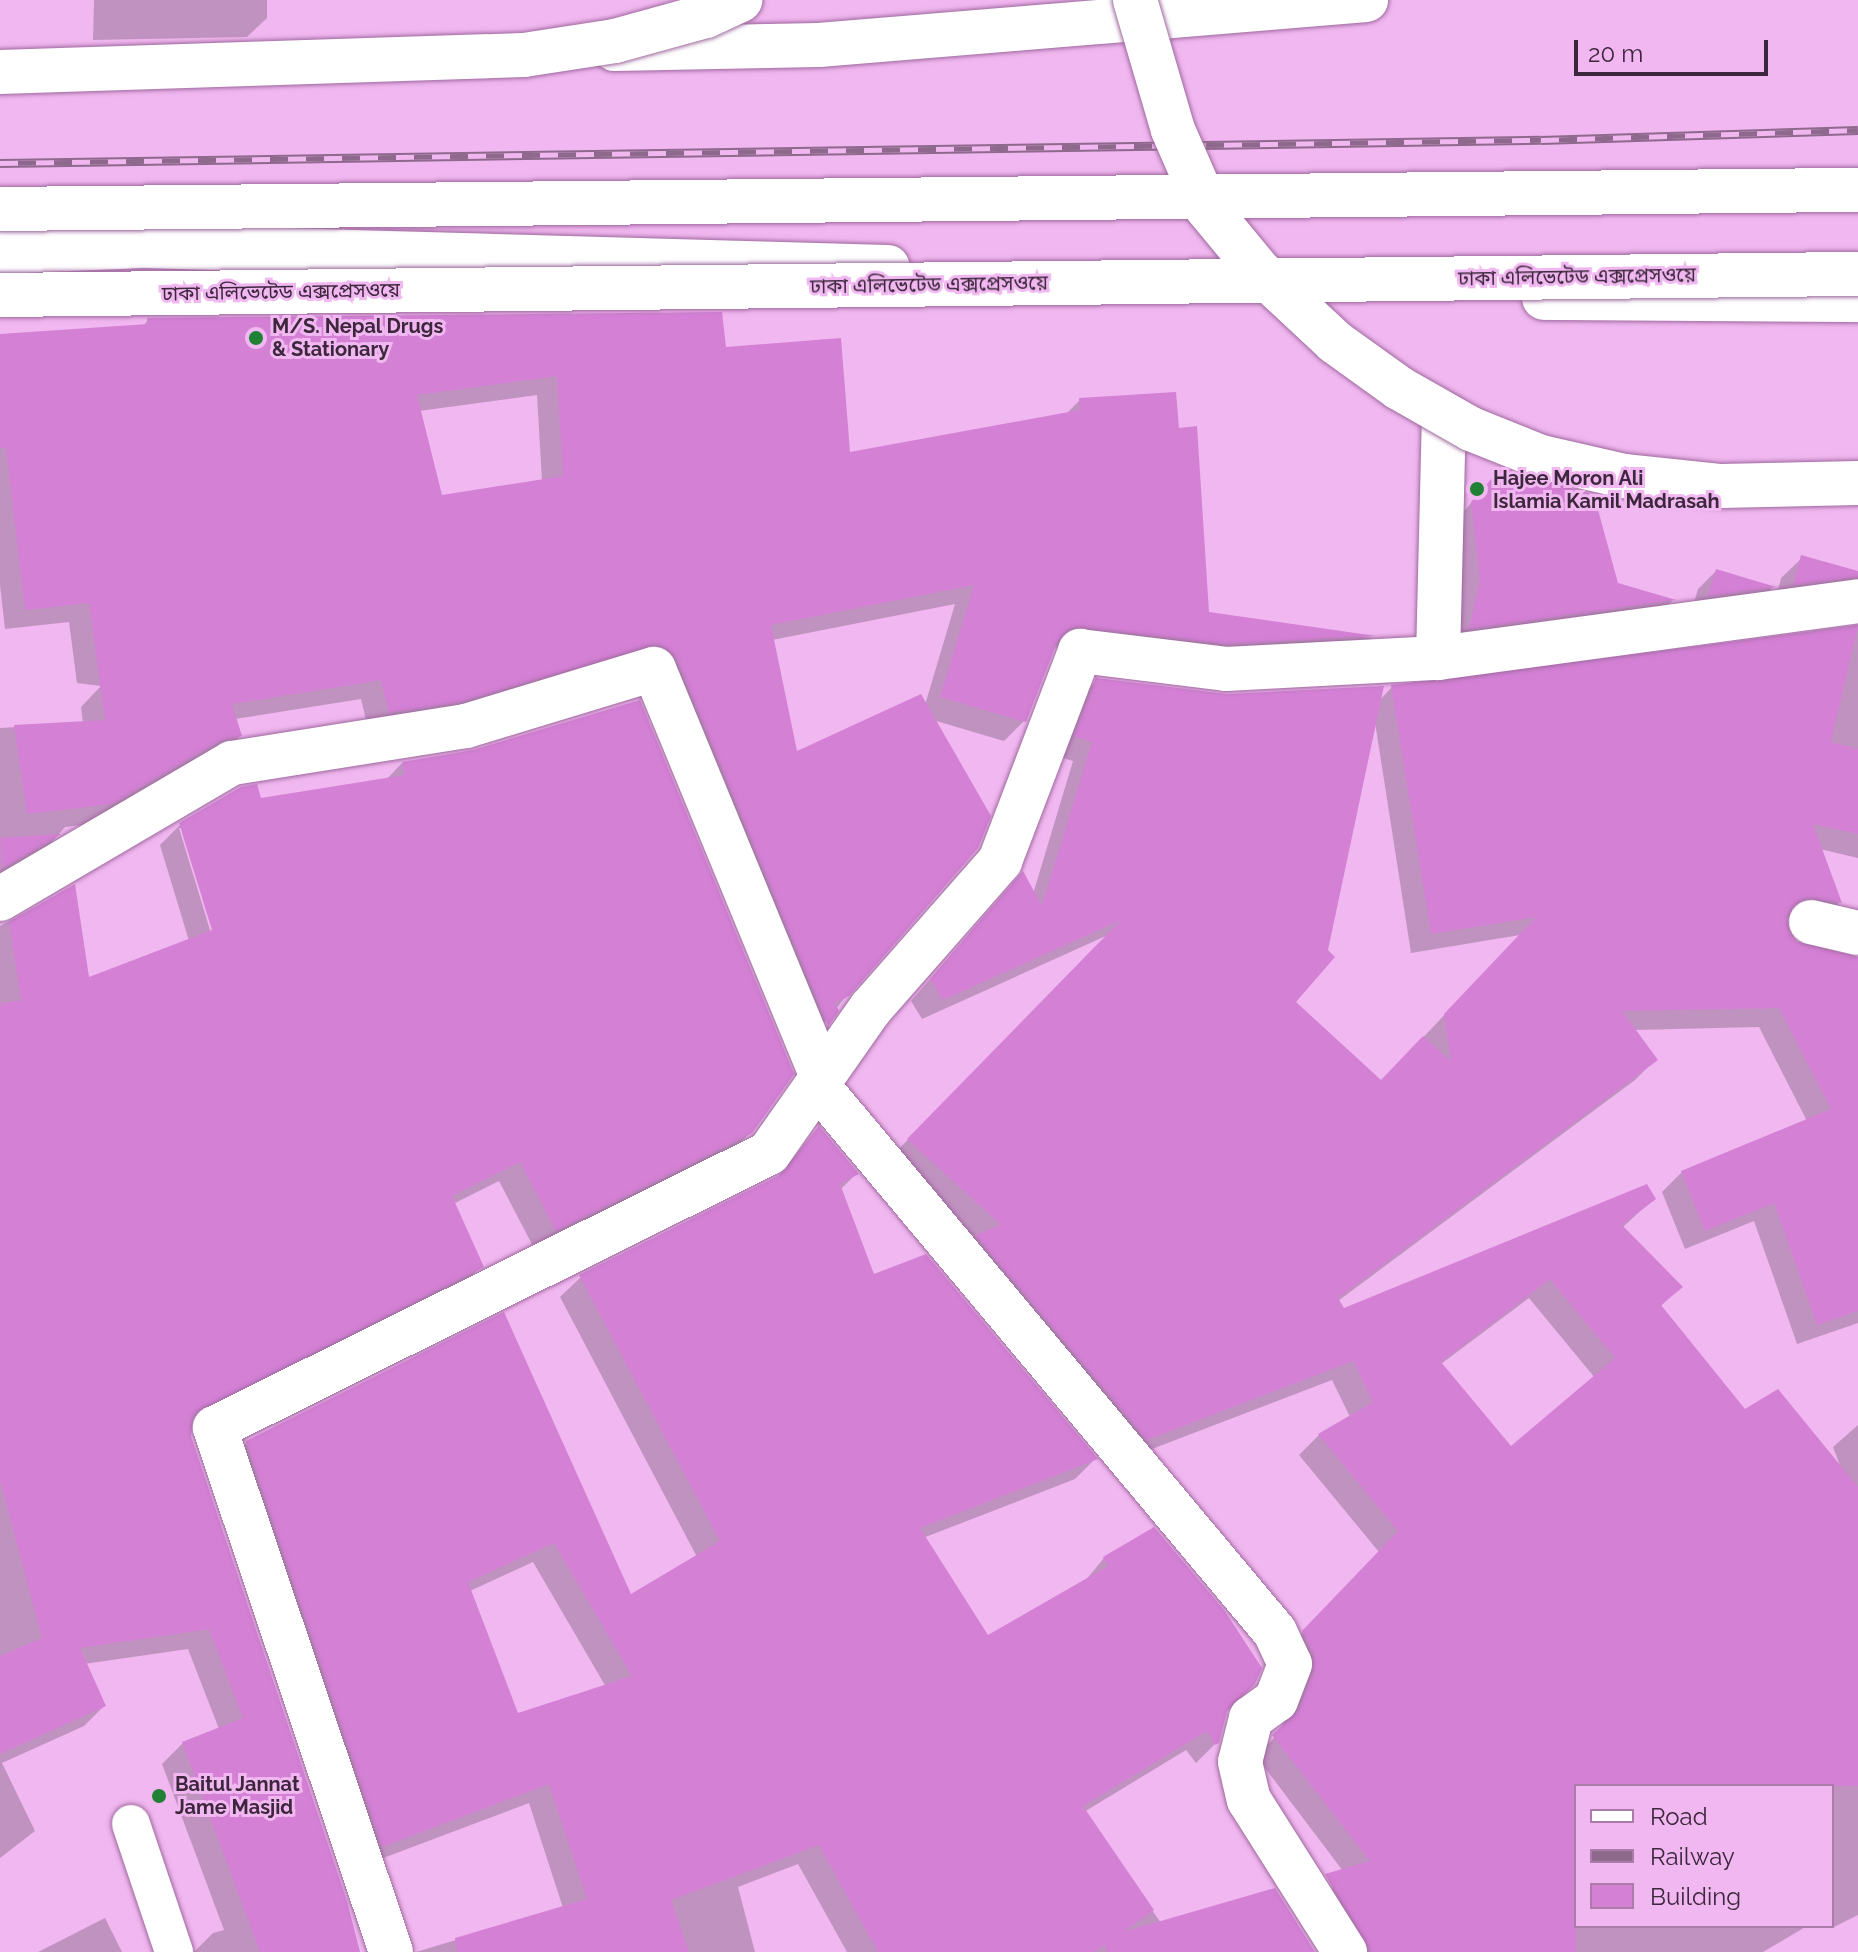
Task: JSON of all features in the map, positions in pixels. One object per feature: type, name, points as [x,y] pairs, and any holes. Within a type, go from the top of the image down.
[{"type":"main road","points":[[0,72],[524,55],[615,41],[706,16],[741,0]]},
{"type":"main road","points":[[1135,0],[1173,130],[1207,208],[1260,272],[1335,342],[1399,388],[1471,429],[1541,457],[1624,476],[1721,486],[1858,483]]},
{"type":"main road","points":[[0,62],[819,45],[1366,0]]},
{"type":"main road","points":[[0,209],[1858,190]]},
{"type":"main road","points":[[0,252],[143,246],[777,261],[1353,294],[1858,300]]},
{"type":"main road","name":"ঢাকা এলিভেটেড এক্সপ্রেসওয়ে","points":[[0,295],[1858,274]]},
{"type":"main road","points":[[1438,658],[1444,417]]},
{"type":"main road","points":[[391,1952],[215,1428],[769,1153],[871,1008],[1000,861],[1080,651],[1226,669],[1438,658],[1858,601]]},
{"type":"main road","points":[[0,899],[232,763],[466,726],[654,669],[819,1081],[1275,1632],[1290,1664],[1276,1700],[1251,1718],[1240,1762],[1249,1800],[1345,1952]]},
{"type":"main road","points":[[1811,922],[1858,933]]},
{"type":"lane","points":[[131,1824],[174,1952]]},
{"type":"building","points":[[722,312],[726,347],[841,338],[850,452],[1080,410],[1079,398],[1176,392],[1179,428],[1197,426],[1209,612],[1376,636],[1227,644],[1073,627],[1057,642],[1026,722],[940,697],[974,585],[771,625],[797,751],[921,694],[991,816],[978,848],[849,996],[835,1003],[839,1011],[828,1026],[677,659],[660,645],[460,702],[389,713],[381,680],[232,704],[242,736],[219,741],[112,804],[27,814],[14,725],[105,720],[89,603],[25,610],[6,448],[0,448],[0,334],[148,324],[147,318]],"holes":[[[557,376],[563,476],[442,495],[417,395]]]},
{"type":"building","points":[[1501,468],[1594,495],[1618,583],[1676,600],[1469,629],[1480,580],[1471,502]]},
{"type":"building","points":[[1801,555],[1858,571],[1858,577],[1793,585]]},
{"type":"building","points":[[1716,569],[1776,587],[1708,596]]},
{"type":"building","points":[[1858,626],[1831,742],[1858,749],[1858,834],[1813,824],[1842,903],[1805,898],[1787,917],[1795,941],[1858,957],[1858,1311],[1817,1325],[1774,1203],[1705,1231],[1681,1171],[1831,1109],[1779,1008],[1622,1011],[1658,1060],[1338,1298],[1344,1308],[1647,1184],[1656,1199],[1622,1225],[1683,1287],[1661,1305],[1745,1409],[1778,1389],[1858,1487],[1858,1786],[1574,1784],[1576,1952],[1370,1952],[1325,1874],[1370,1861],[1272,1735],[1299,1710],[1313,1673],[1313,1654],[1302,1631],[1398,1531],[1318,1434],[1373,1402],[1353,1361],[1147,1440],[975,1235],[1001,1225],[907,1139],[1121,920],[943,1000],[930,979],[1023,871],[1042,906],[1092,742],[1074,736],[1096,678],[1227,694],[1384,686],[1328,950],[1335,957],[1296,1002],[1381,1080],[1423,1036],[1451,1062],[1444,1014],[1536,917],[1431,934],[1391,685]],"holes":[[[1550,1279],[1615,1358],[1511,1446],[1441,1362]]]},
{"type":"building","points":[[640,700],[794,1074],[752,1133],[556,1231],[520,1162],[452,1196],[484,1267],[194,1414],[191,1436],[347,1901],[360,1952],[260,1952],[182,1742],[243,1718],[209,1629],[80,1648],[106,1706],[0,1754],[0,1656],[42,1638],[0,1480],[0,1004],[21,1000],[9,922],[75,884],[89,977],[212,930],[179,823],[241,787],[257,784],[261,798],[405,775],[402,762],[473,750]]},
{"type":"building","points":[[61,834],[2,869],[0,838]]},
{"type":"building","points":[[819,1126],[859,1174],[840,1184],[874,1274],[926,1254],[1098,1459],[920,1528],[988,1635],[1108,1566],[1103,1557],[1154,1527],[1224,1610],[1262,1668],[1255,1684],[1227,1711],[1219,1743],[1215,1745],[1207,1731],[1083,1806],[1154,1910],[1123,1932],[1275,1888],[1315,1952],[1107,1952],[1105,1944],[1094,1952],[878,1952],[819,1845],[671,1900],[689,1952],[457,1952],[455,1938],[587,1899],[549,1784],[382,1847],[246,1441],[504,1312],[631,1594],[720,1541],[579,1275],[780,1175]],"holes":[[[554,1543],[632,1676],[518,1713],[468,1582]]]},
{"type":"tram line","points":[[0,224],[1547,192],[1858,192]]},
{"type":"railway","points":[[0,163],[1541,140],[1858,130]]},
{"type":"place","name":"M/S. Nepal Drugs & Stationary","points":[[256,338]]},
{"type":"place","name":"Hajee Moron Ali Islamia Kamil Madrasah","points":[[1477,489]]},
{"type":"place","name":"Baitul Jannat Jame Masjid","points":[[159,1796]]}]
